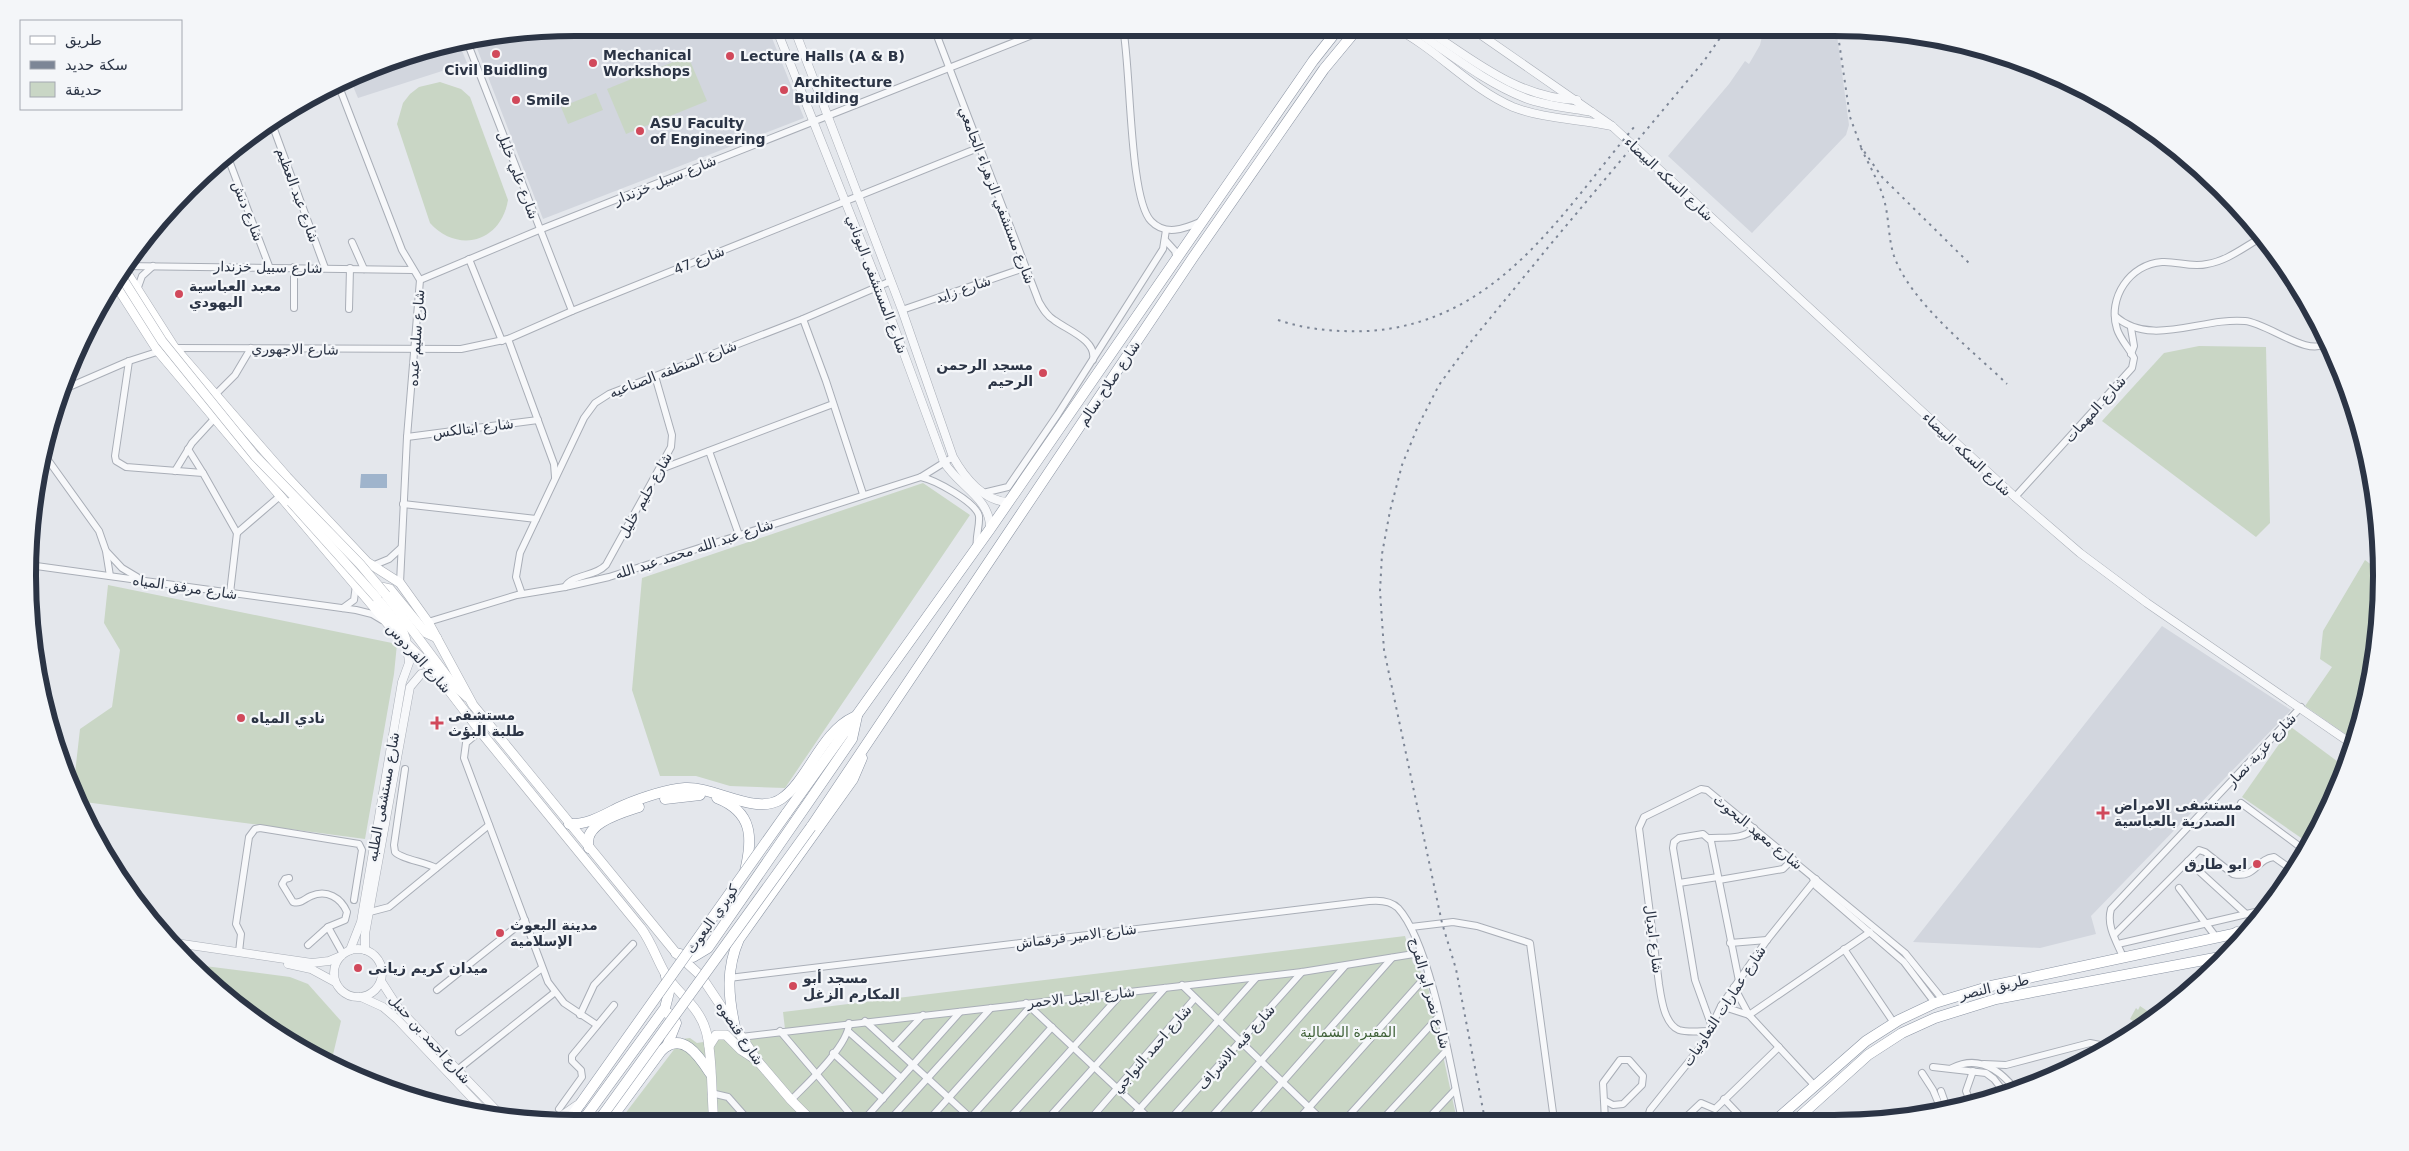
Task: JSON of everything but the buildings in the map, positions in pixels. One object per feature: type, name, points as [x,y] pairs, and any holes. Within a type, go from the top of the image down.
[{"type":"highway","name":"شارع صلاح سالم","points":[[857,715],[977,548],[1177,260],[1312,61],[1332,36]]},
{"type":"highway","name":"شارع صلاح سالم","points":[[866,743],[1199,249],[1324,69],[1351,36]]},
{"type":"highway","points":[[569,824],[586,823],[630,803],[684,788],[706,790],[760,805],[776,802],[789,792],[838,727],[857,715]]},
{"type":"highway","points":[[676,954],[693,957],[708,948],[852,739],[857,715]]},
{"type":"highway","name":"كوبري البعوث","points":[[573,1115],[857,715]]},
{"type":"highway","points":[[735,1027],[729,996],[729,978],[731,962],[739,939],[853,779],[866,743]]},
{"type":"highway","name":"كوبري البعوث","points":[[603,1115],[811,827],[866,743]]},
{"type":"highway","points":[[589,848],[588,839],[592,830],[628,812],[658,801],[687,795],[708,796],[729,804],[742,816],[750,836],[750,850],[745,871]]},
{"type":"highway","name":"طريق النصر","points":[[1781,1115],[1856,1049],[1894,1023],[1939,1002],[1983,988],[2237,933]]},
{"type":"highway","points":[[2196,941],[2205,949],[2204,960]]},
{"type":"highway","points":[[708,948],[717,959],[731,962]]},
{"type":"highway","name":"طريق النصر","points":[[1801,1115],[1868,1055],[1902,1032],[1929,1020],[1996,999],[2214,958]]},
{"type":"highway","points":[[588,1115],[662,1013],[669,998],[666,976]]},
{"type":"highway","points":[[662,1013],[672,1015],[676,1023],[667,1046]]},
{"type":"highway","points":[[614,1115],[661,1051],[667,1046],[679,1043],[691,1048],[710,1073]]},
{"type":"main road","name":"شارع الفردوس","points":[[128,274],[174,347],[215,395],[287,477],[372,566],[400,584],[428,622],[470,699],[569,824],[676,954]]},
{"type":"main road","points":[[123,282],[162,341],[255,456],[360,564],[386,595],[452,683],[470,699]]},
{"type":"main road","points":[[123,283],[151,330],[246,450],[373,600],[402,629],[406,643]]},
{"type":"main road","name":"شارع الفردوس","points":[[119,289],[158,351],[356,585],[373,600],[387,623],[434,671],[480,731],[641,928],[666,976],[696,1009],[704,1023],[708,1046],[713,1115]]},
{"type":"main road","points":[[373,600],[375,590],[381,587],[390,588],[426,633],[437,638]]},
{"type":"main road","name":"شارع قنصوه","points":[[676,954],[701,976],[757,1060],[804,1115]]},
{"type":"main road","points":[[708,1046],[716,1036],[726,1035],[741,1050],[757,1060]]},
{"type":"street","name":"شارع المستشفى اليوناني","points":[[779,36],[879,286],[944,462],[951,473],[984,505],[990,516],[990,529]]},
{"type":"street","name":"شارع المستشفى اليوناني","points":[[797,36],[902,310],[953,457],[964,473],[983,493],[997,501],[1009,502]]},
{"type":"street","name":"شارع مستشفي الزهراء الجامعي","points":[[937,36],[1024,268],[1048,315],[1088,343]]},
{"type":"street","name":"شارع سبيل خزندار","points":[[420,280],[539,230],[1030,36]]},
{"type":"street","points":[[1124,36],[1140,199],[1150,221],[1166,230],[1183,228],[1201,222]]},
{"type":"street","name":"شارع السكه البيضاء","points":[[1407,36],[1490,94],[1509,105],[1535,114],[1612,126]]},
{"type":"street","points":[[1433,36],[1512,85],[1546,97],[1579,100]]},
{"type":"street","points":[[1433,36],[1514,93],[1545,104],[1597,113]]},
{"type":"street","name":"شارع السكه البيضاء","points":[[1483,36],[1597,113],[2015,498],[2080,553],[2147,603],[2347,740]]},
{"type":"street","name":"شارع علي خليل","points":[[469,47],[572,311]]},
{"type":"street","name":"شارع سليم عبده","points":[[340,90],[402,250],[420,280],[416,351],[407,437],[400,584]]},
{"type":"street","name":"شارع عبد العظيم","points":[[274,129],[325,268]]},
{"type":"street","name":"شارع 47","points":[[416,351],[461,349],[505,340],[572,311],[978,148]]},
{"type":"street","name":"شارع دنش","points":[[229,163],[269,266]]},
{"type":"street","points":[[983,493],[1008,487],[1093,360],[1163,249],[1166,230]]},
{"type":"street","points":[[1165,240],[1175,251],[1177,260]]},
{"type":"street","points":[[2132,354],[2119,335],[2115,316],[2116,303],[2122,287],[2139,269],[2163,262],[2198,266],[2215,262],[2256,241]]},
{"type":"street","points":[[352,242],[364,269]]},
{"type":"street","points":[[469,259],[538,420],[554,464],[556,478]]},
{"type":"street","name":"شارع سبيل خزندار","points":[[134,266],[269,266],[413,270]]},
{"type":"street","points":[[137,290],[142,276],[153,266]]},
{"type":"street","points":[[294,267],[294,308]]},
{"type":"street","points":[[349,310],[350,268]]},
{"type":"street","name":"شارع زايد","points":[[902,310],[1024,268]]},
{"type":"street","name":"شارع المنطقه الصناعيه","points":[[522,594],[517,583],[517,565],[536,518],[580,425],[595,403],[609,394],[802,319],[891,281]]},
{"type":"street","points":[[2115,316],[2131,328],[2157,331],[2234,320],[2246,321],[2270,327],[2304,345],[2317,347],[2321,345]]},
{"type":"street","points":[[802,319],[834,404],[863,494]]},
{"type":"street","name":"شارع المهمات","points":[[2015,498],[2132,368],[2134,346],[2131,328]]},
{"type":"street","points":[[1093,360],[1093,350],[1088,343],[1096,342],[1107,336]]},
{"type":"street","name":"شارع الاجهوري","points":[[71,386],[129,361],[174,347],[416,351]]},
{"type":"street","points":[[215,395],[235,375],[251,348]]},
{"type":"street","points":[[129,361],[115,456],[116,461],[126,466],[203,473]]},
{"type":"street","name":"شارع حليم خليل","points":[[565,588],[570,581],[599,571],[606,565],[661,469],[671,447],[672,435],[655,376]]},
{"type":"street","points":[[661,469],[834,404]]},
{"type":"street","points":[[175,471],[188,449],[214,419]]},
{"type":"street","name":"شارع ايتالكس","points":[[407,437],[538,420]]},
{"type":"street","points":[[188,449],[237,533],[230,593]]},
{"type":"street","points":[[709,451],[739,535]]},
{"type":"street","name":"شارع عبد الله محمد عبد الله","points":[[428,622],[522,594],[565,588],[609,577],[863,494],[921,477],[953,457]]},
{"type":"street","points":[[49,461],[99,531],[106,551],[110,576]]},
{"type":"street","points":[[921,477],[942,484],[975,508],[979,517],[976,537],[977,548]]},
{"type":"street","points":[[237,533],[280,496]]},
{"type":"street","points":[[403,504],[536,518]]},
{"type":"street","points":[[372,566],[402,548]]},
{"type":"street","points":[[106,551],[122,568],[144,580]]},
{"type":"street","name":"شارع مرفق المياه","points":[[36,565],[367,612],[387,623]]},
{"type":"street","points":[[342,609],[354,600],[356,585]]},
{"type":"street","name":"شارع مستشفى الطلبه","points":[[345,954],[358,932],[365,899],[402,682],[409,663],[406,643]]},
{"type":"street","name":"شارع مستشفى الطلبه","points":[[365,950],[365,934],[410,688],[421,674],[434,671]]},
{"type":"street","name":"شارع عزبة نصار","points":[[2123,957],[2109,917],[2111,910],[2301,707]]},
{"type":"street","points":[[480,731],[466,744],[463,753],[542,968],[554,992],[564,1003],[597,1025]]},
{"type":"street","points":[[405,769],[393,849],[400,857],[419,860],[436,868]]},
{"type":"street","name":"شارع معهد البحوث","points":[[1648,814],[1703,789],[1793,859],[1910,968],[1939,1002]]},
{"type":"street","points":[[2241,803],[2300,847]]},
{"type":"street","name":"شارع ايديال","points":[[1648,814],[1642,818],[1639,828],[1663,1001],[1674,1027],[1684,1031],[1711,1029]]},
{"type":"street","points":[[370,912],[385,910],[489,825]]},
{"type":"street","points":[[239,952],[241,934],[236,924],[249,837],[254,829],[260,828],[359,844],[362,850],[354,899],[365,899]]},
{"type":"street","points":[[1711,1029],[1695,980],[1674,842],[1679,838],[1704,834],[1710,838],[1744,836],[1754,828]]},
{"type":"street","points":[[1710,838],[1739,980]]},
{"type":"street","points":[[2114,935],[2196,852],[2202,850],[2238,875],[2251,873],[2270,858],[2279,859],[2288,866]]},
{"type":"street","points":[[1679,884],[1783,869],[1793,859]]},
{"type":"street","points":[[2188,861],[2246,914]]},
{"type":"street","points":[[289,878],[285,878],[282,884],[293,902],[300,902],[318,894],[326,894],[343,904],[347,917],[345,920],[328,927],[308,945]]},
{"type":"street","name":"شارع معهد البحوث","points":[[1814,879],[1905,953],[1939,1002]]},
{"type":"street","name":"شارع عمارات التعاونيات","points":[[1649,1115],[1650,1110],[1711,1029],[1721,1006],[1734,987],[1814,879]]},
{"type":"street","points":[[2179,888],[2216,937]]},
{"type":"street","name":"شارع الامير قرقماش","points":[[729,978],[1369,900],[1388,902],[1397,907],[1411,927]]},
{"type":"street","points":[[2118,944],[2254,912]]},
{"type":"street","points":[[437,990],[525,920]]},
{"type":"street","name":"شارع نصر ابو الفرج","points":[[1461,1115],[1428,974],[1411,927],[1453,922],[1477,926],[1530,943],[1553,1115]]},
{"type":"street","points":[[328,927],[345,954]]},
{"type":"street","points":[[1749,1015],[1870,932]]},
{"type":"street","points":[[1730,943],[1767,940]]},
{"type":"street","points":[[182,944],[312,963],[329,961],[345,954],[365,950],[375,956],[381,965],[381,981],[373,992],[361,998],[346,994],[336,982],[311,969],[284,963],[187,950]]},
{"type":"street","points":[[580,1015],[594,984],[633,944]]},
{"type":"street","points":[[1844,950],[1894,1023]]},
{"type":"street","name":"شارع الجبل الاحمر","points":[[741,1037],[866,1021],[1028,1005],[1122,992],[1256,978],[1345,966],[1420,953]]},
{"type":"street","points":[[336,982],[334,968],[345,954]]},
{"type":"street","points":[[1253,1115],[1392,958]]},
{"type":"street","points":[[1213,1115],[1345,966]]},
{"type":"street","points":[[459,1032],[542,968]]},
{"type":"street","name":"شارع قبه الاشراف","points":[[1174,1115],[1302,972]]},
{"type":"street","points":[[1302,1115],[1428,974]]},
{"type":"street","points":[[1134,1115],[1256,978]]},
{"type":"street","name":"شارع احمد بن حنبل","points":[[381,981],[393,1002],[456,1071],[494,1108]]},
{"type":"street","points":[[1182,985],[1317,1115]]},
{"type":"street","points":[[1734,987],[1749,1015],[1814,1085]]},
{"type":"street","points":[[1051,1115],[1164,988]]},
{"type":"street","points":[[456,1071],[554,992]]},
{"type":"street","points":[[1012,1115],[1122,992]]},
{"type":"street","name":"شارع احمد بن حنبل","points":[[361,998],[383,1007],[397,1019],[479,1106]]},
{"type":"street","name":"شارع احمد النواجي","points":[[1094,1115],[1195,998]]},
{"type":"street","points":[[559,1109],[582,1077],[581,1070],[572,1061],[572,1056],[614,1005]]},
{"type":"street","points":[[933,1115],[1028,1005],[1145,1115]]},
{"type":"street","points":[[1721,1006],[1749,1015]]},
{"type":"street","points":[[894,1115],[991,1008]]},
{"type":"street","points":[[868,1115],[960,1012]]},
{"type":"street","points":[[893,1047],[923,1015]]},
{"type":"street","points":[[1349,1115],[1439,1016]]},
{"type":"street","points":[[866,1021],[965,1115]]},
{"type":"street","points":[[791,1100],[816,1074],[849,1032],[849,1023]]},
{"type":"street","points":[[976,1115],[1052,1027]]},
{"type":"street","points":[[780,1031],[851,1115]]},
{"type":"street","points":[[849,1032],[901,1078]]},
{"type":"street","points":[[1933,1067],[1952,1068],[1966,1064],[2006,1065],[2090,1043],[2099,1045]]},
{"type":"street","points":[[1689,1115],[1701,1103],[1714,1109],[1779,1047]]},
{"type":"street","points":[[1387,1115],[1447,1050]]},
{"type":"street","points":[[833,1053],[883,1099]]},
{"type":"street","points":[[1604,1100],[1613,1105],[1623,1104],[1642,1085],[1643,1076],[1629,1060],[1620,1060],[1604,1079],[1604,1100],[1605,1115]]},
{"type":"street","points":[[1966,1064],[1970,1071],[1966,1092],[1968,1097]]},
{"type":"street","points":[[1984,1064],[2003,1074],[2011,1084]]},
{"type":"street","points":[[1952,1068],[1960,1072],[1986,1073],[2001,1088]]},
{"type":"street","points":[[1922,1073],[1933,1090],[1939,1104]]},
{"type":"street","points":[[1994,1079],[2003,1074]]},
{"type":"street","points":[[1432,1115],[1455,1090]]},
{"type":"street","points":[[1940,1091],[1945,1103]]},
{"type":"street","points":[[711,1092],[728,1097],[744,1115]]},
{"type":"street","points":[[1724,1099],[1739,1115]]},
{"type":"street","points":[[564,1115],[581,1103]]},
{"type":"shaded area","name":"ASU Faculty of Engineering","points":[[771,36],[804,118],[543,219],[476,46],[540,37]]},
{"type":"shaded area","points":[[1762,36],[1837,36],[1849,125],[1846,135],[1752,233],[1668,156],[1729,84],[1745,61],[1749,64],[1760,45]]},
{"type":"shaded area","points":[[461,49],[467,63],[358,98],[352,85],[402,65]]},
{"type":"shaded area","name":"مستشفى الامراض الصدرية بالعباسية","points":[[2162,626],[2291,710],[2091,916],[2096,934],[2040,948],[1913,942]]},
{"type":"green space","points":[[688,56],[707,101],[626,134],[607,89]]},
{"type":"green space","points":[[440,82],[461,89],[470,97],[508,200],[504,214],[497,226],[488,234],[477,239],[453,238],[441,233],[430,223],[397,124],[403,103],[410,94],[419,87]]},
{"type":"green space","points":[[596,93],[603,110],[568,124],[561,107]]},
{"type":"green space","points":[[2199,346],[2266,347],[2270,523],[2256,537],[2102,421],[2164,353]]},
{"type":"green space","points":[[923,483],[970,515],[785,788],[730,786],[696,776],[660,776],[632,690],[642,578]]},
{"type":"green space","points":[[2365,560],[2373,566],[2372,611],[2362,681],[2348,736],[2305,706],[2332,667],[2320,659],[2323,631]]},
{"type":"green space","name":"نادي المياه","points":[[108,585],[397,644],[394,674],[365,839],[86,802],[75,776],[80,729],[112,707],[120,650],[104,623]]},
{"type":"green space","points":[[2291,727],[2339,763],[2332,782],[2304,840],[2242,797]]},
{"type":"green space","name":"المقبرة الشمالية","points":[[1405,936],[1413,963],[1423,974],[1429,991],[1456,1115],[624,1115],[682,1039],[690,1038],[697,1043],[785,1029],[783,1012]]},
{"type":"green space","points":[[204,966],[290,977],[308,984],[341,1021],[333,1057],[276,1024],[247,1003]]},
{"type":"green space","points":[[2140,1006],[2149,1012],[2135,1023],[2130,1019],[2136,1008],[2138,1010]]},
{"type":"water","points":[[361,474],[387,474],[387,488],[360,488]]},
{"type":"railway","points":[[1484,1115],[1456,969],[1442,923],[1384,650],[1380,591],[1382,554],[1390,511],[1402,465],[1418,426],[1439,385],[1469,344],[1704,61],[1721,36]]},
{"type":"railway","points":[[1838,36],[1850,117],[1861,147],[1882,177],[1971,265]]},
{"type":"railway","points":[[1278,320],[1323,330],[1368,331],[1413,324],[1454,308],[1489,286],[1522,259],[1552,228],[1635,126]]},
{"type":"railway","points":[[1861,148],[1882,192],[1892,250],[1902,274],[1914,291],[1944,325],[2007,384]]},
{"type":"place","name":"Civil Buidling","points":[[496,54]]},
{"type":"place","name":"Lecture Halls (A & B)","points":[[730,56]]},
{"type":"place","name":"Mechanical Workshops","points":[[593,63]]},
{"type":"place","name":"Architecture Building","points":[[784,90]]},
{"type":"place","name":"Smile","points":[[516,100]]},
{"type":"place","name":"ASU Faculty of Engineering","points":[[640,131]]},
{"type":"place","name":"معبد العباسية اليهودي","points":[[179,294]]},
{"type":"place","name":"مسجد الرحمن الرحيم","points":[[1043,373]]},
{"type":"place","name":"نادي المياه","points":[[241,718]]},
{"type":"place","name":"مستشفى طلبة البؤث","points":[[437,723]]},
{"type":"place","name":"مستشفى الامراض الصدرية بالعباسية","points":[[2103,813]]},
{"type":"place","name":"ابو طارق","points":[[2257,864]]},
{"type":"place","name":"مدينة البعوث الإسلامية","points":[[500,933]]},
{"type":"place","name":"ميدان كريم زيانى","points":[[358,968]]},
{"type":"place","name":"مسجد أبو المكارم الزغل","points":[[793,986]]}]
